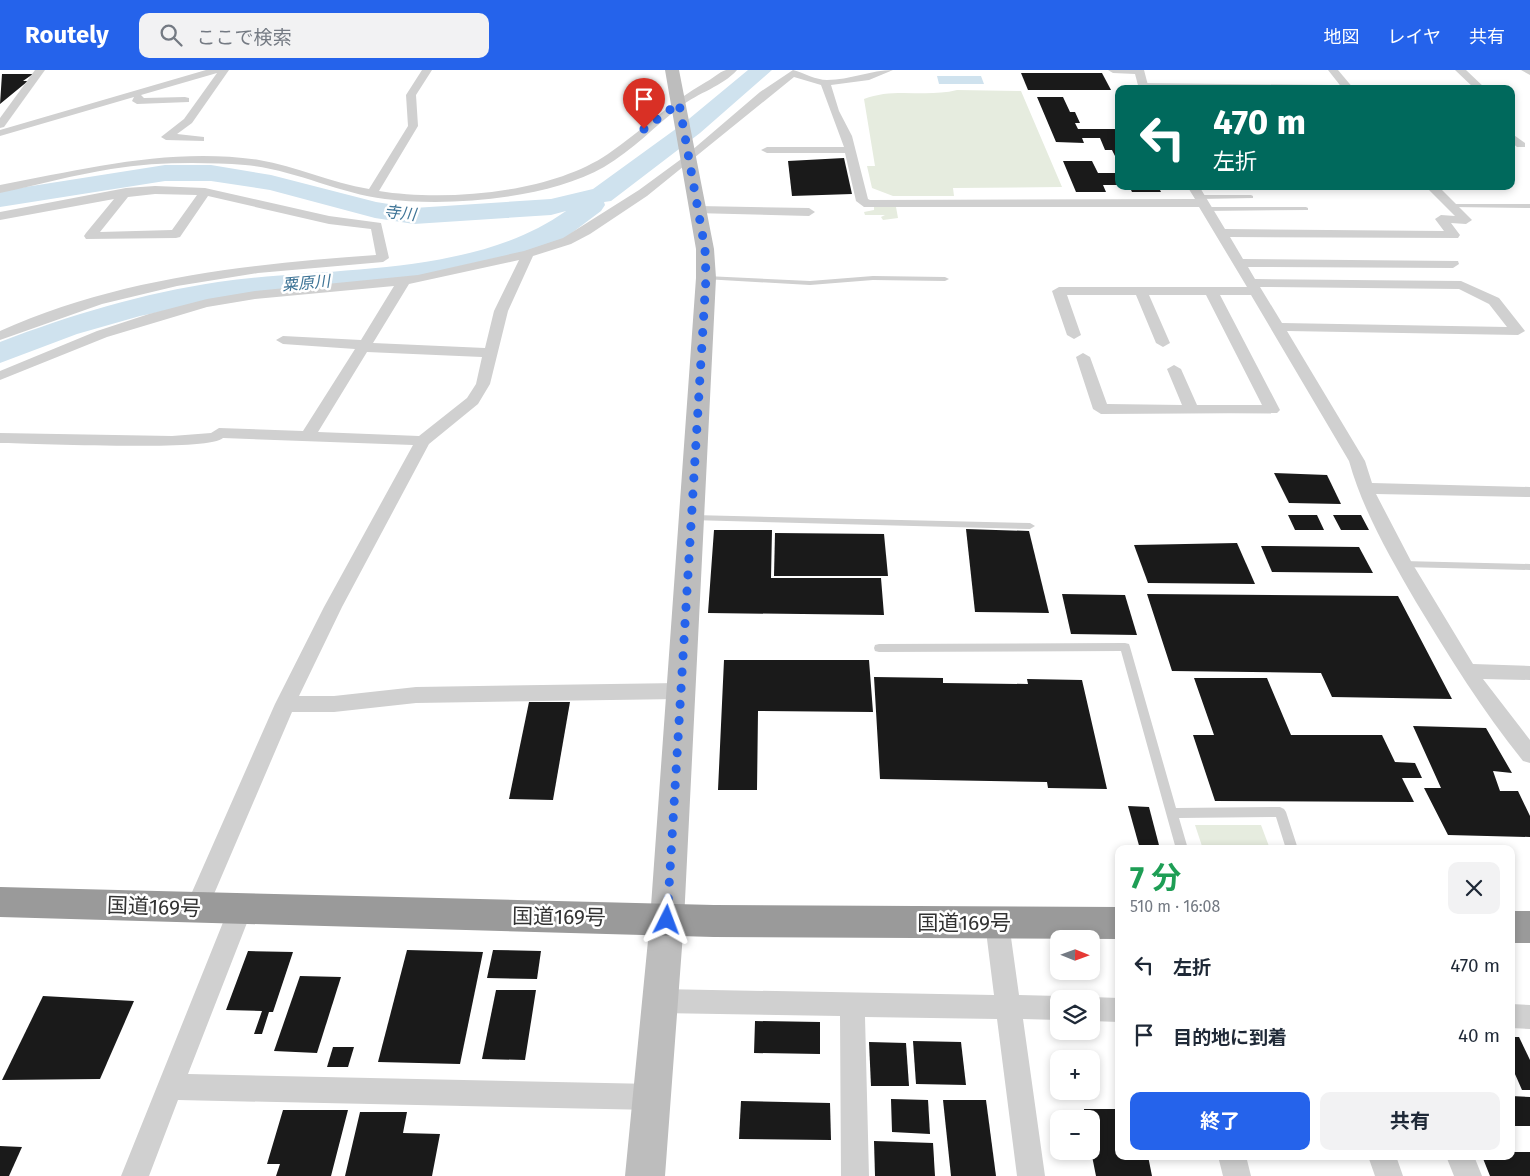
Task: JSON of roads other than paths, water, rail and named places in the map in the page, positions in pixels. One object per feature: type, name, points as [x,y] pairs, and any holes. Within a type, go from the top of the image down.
[{"type":"highway","name":"国道169号","points":[[0,902],[240,910],[667,920],[1115,924]]},
{"type":"highway","points":[[1515,927],[1530,927]]},
{"type":"street","points":[[0,126],[40,70]]},
{"type":"street","points":[[0,133],[217,70]]},
{"type":"street","points":[[200,139],[166,137],[188,122],[224,70]]},
{"type":"street","points":[[372,193],[413,126],[411,95],[427,70]]},
{"type":"street","points":[[645,1176],[667,920],[680,691],[693,518],[706,278],[705,249],[672,70]]},
{"type":"street","points":[[0,189],[112,166],[211,161],[248,162],[372,193],[413,198],[473,196],[530,187],[589,169],[626,146],[644,129],[732,70]]},
{"type":"street","points":[[0,376],[50,353],[105,332],[208,303],[260,294],[404,281],[465,270],[528,254],[567,241],[586,231],[688,158],[764,94],[795,71],[825,83],[869,78],[888,70]]},
{"type":"street","points":[[1113,70],[1139,70],[1143,85]]},
{"type":"street","points":[[1333,70],[1346,85]]},
{"type":"street","points":[[1460,70],[1477,85]]},
{"type":"street","points":[[1526,70],[1530,72]]},
{"type":"street","points":[[825,83],[834,111],[847,136],[862,201],[868,204],[1199,199],[1357,461],[1365,488],[1403,564],[1467,671],[1491,706],[1530,754]]},
{"type":"street","points":[[145,91],[137,101],[185,100]]},
{"type":"street","points":[[1515,139],[1521,144]]},
{"type":"street","points":[[767,150],[851,150]]},
{"type":"street","points":[[0,216],[126,192],[155,190],[205,192],[328,220],[377,226],[383,258],[224,272],[159,284],[94,301],[0,336]]},
{"type":"street","points":[[1219,233],[1454,235],[1441,219],[1466,220],[1435,190]]},
{"type":"street","points":[[126,192],[90,236],[176,234],[205,192]]},
{"type":"street","points":[[698,210],[809,212]]},
{"type":"street","points":[[197,908],[285,704],[333,607],[423,441],[473,401],[483,384],[501,311],[528,254]]},
{"type":"street","points":[[1237,263],[1453,264]]},
{"type":"street","points":[[308,436],[404,281]]},
{"type":"street","points":[[1074,335],[1060,290],[1211,291],[1253,287],[1461,285],[1494,302],[1518,331],[1277,327]]},
{"type":"street","points":[[1141,291],[1163,343]]},
{"type":"street","points":[[1083,357],[1101,408],[1272,410],[1211,291]]},
{"type":"street","points":[[283,340],[491,353]]},
{"type":"street","points":[[1174,369],[1191,409]]},
{"type":"street","points":[[0,438],[172,441],[216,438],[219,433],[423,441]]},
{"type":"street","points":[[1365,488],[1530,492]]},
{"type":"street","points":[[1467,671],[1530,673]]},
{"type":"street","points":[[285,704],[334,704],[416,696],[680,691]]},
{"type":"street","points":[[135,1176],[240,910]]},
{"type":"street","points":[[997,923],[1031,1176]]},
{"type":"street","points":[[659,1001],[1050,1008]]},
{"type":"street","points":[[852,1004],[855,1176]]},
{"type":"street","points":[[1100,1009],[1115,1010]]},
{"type":"street","points":[[1515,1016],[1530,1017]]},
{"type":"street","points":[[170,1087],[653,1097]]},
{"type":"street","points":[[1233,1160],[1237,1176]]},
{"type":"street","points":[[1383,1160],[1389,1176]]},
{"type":"street","points":[[1462,1160],[1468,1176]]},
{"type":"lane","points":[[1199,199],[1251,197]]},
{"type":"lane","points":[[1199,199],[1306,209]]},
{"type":"lane","points":[[1452,205],[1530,206]]},
{"type":"lane","points":[[706,278],[810,283],[873,278],[945,278]]},
{"type":"lane","points":[[693,518],[1030,526]]},
{"type":"lane","points":[[1403,564],[1530,567]]},
{"type":"lane","points":[[879,648],[1125,646],[1181,845]]},
{"type":"lane","points":[[1172,813],[1280,812],[1291,845]]},
{"type":"water","points":[[937,76],[981,76],[984,84],[939,84]]},
{"type":"waterway","name":"寺川","points":[[0,199],[165,173],[211,173],[271,183],[375,210],[414,216],[551,207],[602,195],[692,128],[761,70]]},
{"type":"waterway","name":"粟原川","points":[[0,353],[66,327],[136,308],[218,291],[402,274],[490,257],[555,232],[592,205]]}]
